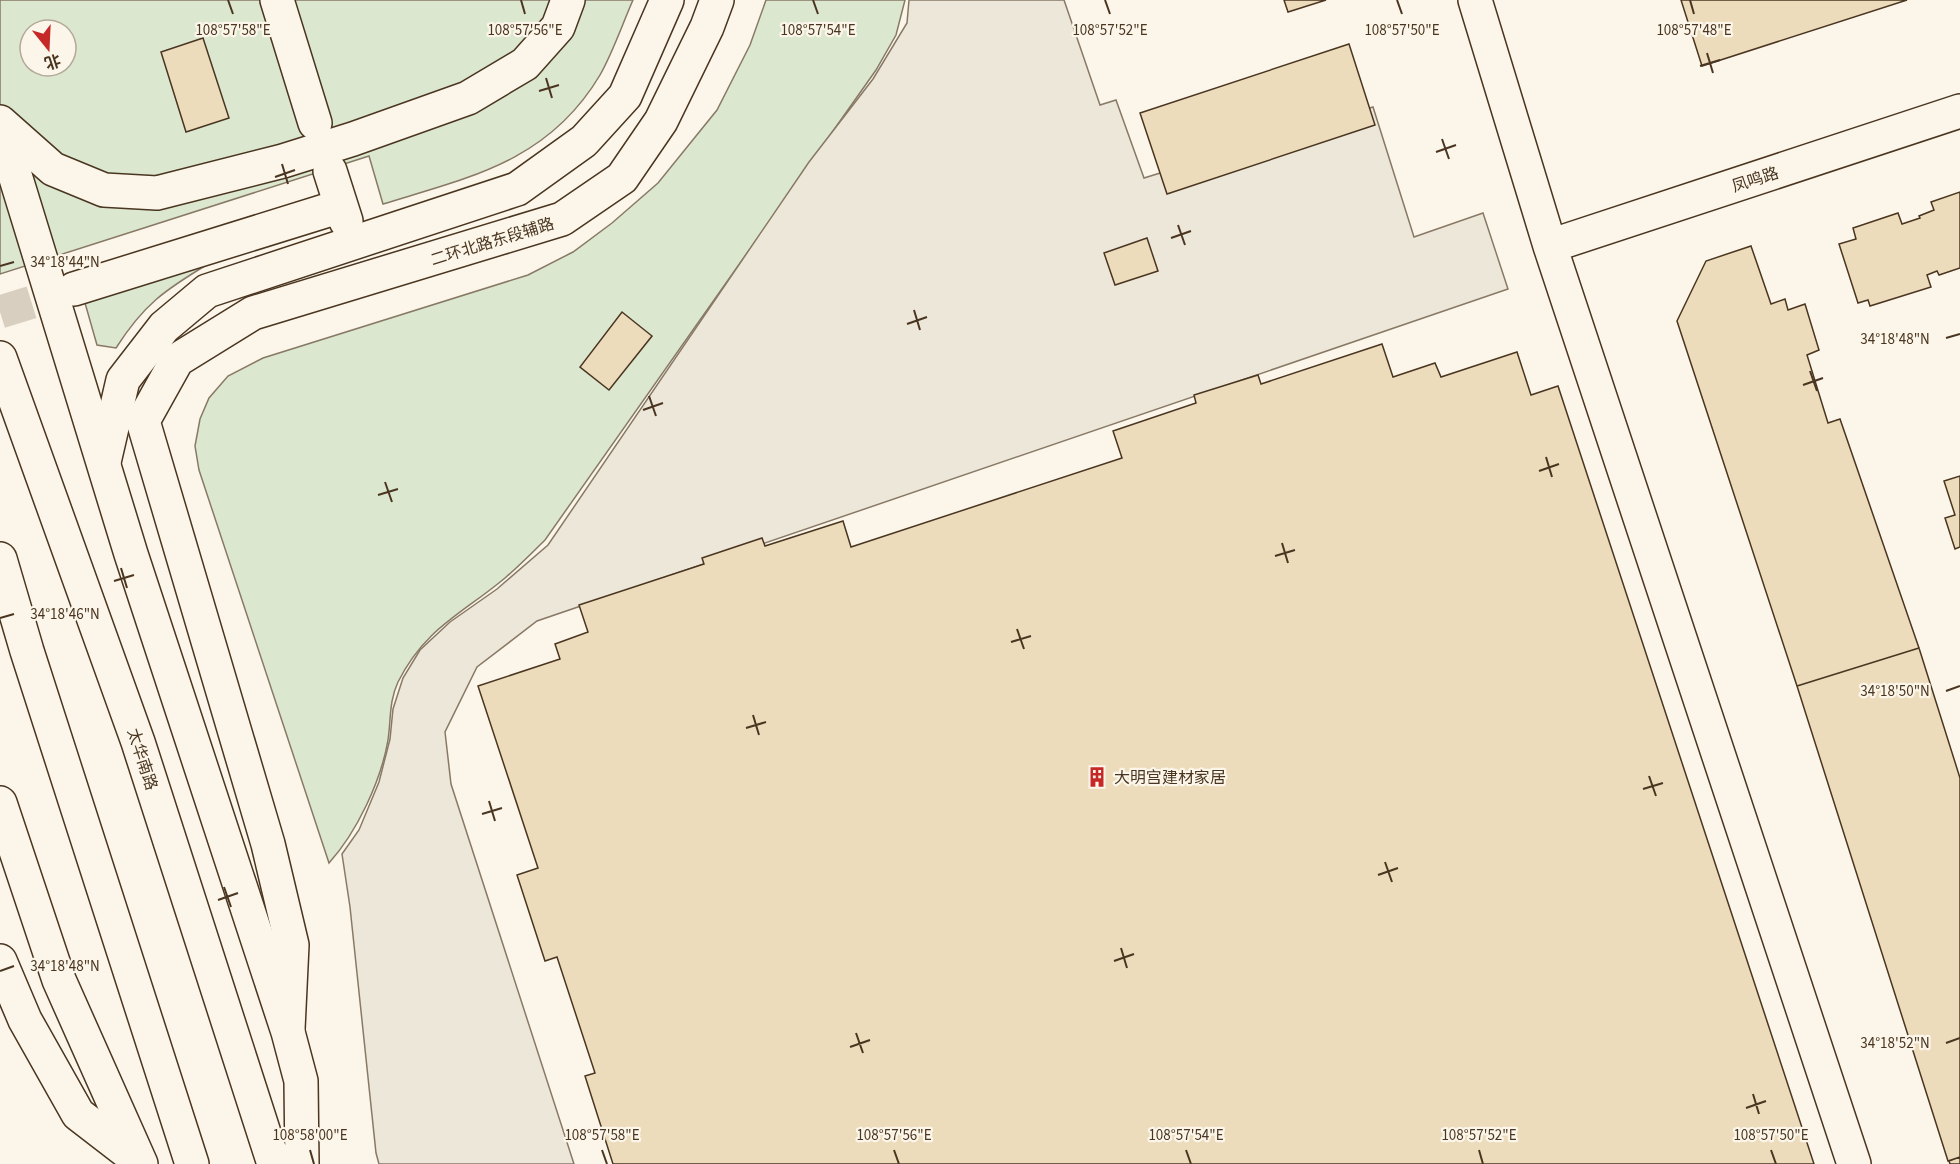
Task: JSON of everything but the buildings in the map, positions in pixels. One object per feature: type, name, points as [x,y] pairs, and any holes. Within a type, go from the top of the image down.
[{"type":"main road","points":[[277,0],[315,123]]},
{"type":"main road","points":[[0,124],[52,169],[104,190],[157,193],[283,161],[353,140],[468,98],[525,64],[558,27],[568,0]]},
{"type":"main road","points":[[104,462],[123,380],[164,327],[207,291],[517,189],[584,141],[625,96],[667,0]]},
{"type":"main road","name":"二环北路东段辅路","points":[[288,1032],[292,945],[268,844],[143,421],[177,360],[253,313],[362,272],[562,219],[621,178],[661,121],[707,27],[717,0]]},
{"type":"main road","points":[[1475,0],[1550,246],[1854,1164]]},
{"type":"main road","name":"凤鸣路","points":[[1550,246],[1960,111]]},
{"type":"main road","points":[[0,124],[131,554],[288,1032],[301,1081],[302,1164]]},
{"type":"main road","points":[[74,289],[344,213],[330,171]]},
{"type":"main road","name":"太华南路","points":[[0,358],[138,742],[274,1164]]},
{"type":"main road","points":[[0,559],[192,1164]]},
{"type":"main road","points":[[0,803],[59,980],[140,1162]]},
{"type":"main road","points":[[0,961],[24,1020],[78,1114],[140,1162]]},
{"type":"green space","points":[[0,0],[633,0],[605,66],[580,104],[557,128],[505,162],[447,185],[383,204],[369,156],[0,274]]},
{"type":"green space","points":[[766,0],[905,0],[896,35],[876,70],[545,540],[505,578],[432,635],[409,664],[393,696],[385,756],[374,789],[349,836],[329,863],[199,470],[195,446],[200,419],[209,398],[228,376],[263,358],[528,275],[573,252],[612,223],[658,183],[717,110],[750,45]]},
{"type":"green space","points":[[208,264],[156,299],[136,320],[116,348],[97,345],[85,303]]},
{"type":"shaded area","points":[[909,0],[1064,0],[1100,105],[1116,100],[1144,178],[1373,107],[1414,237],[1483,213],[1508,289],[537,621],[477,667],[445,732],[451,784],[574,1164],[379,1164],[342,854],[359,830],[379,782],[390,739],[393,709],[403,678],[420,650],[450,622],[497,589],[548,545],[809,162],[873,79],[907,23]]},
{"type":"tunnel","points":[[0,312],[74,289]]},
{"type":"place","name":"大明宫建材家居","points":[[1097,777]]}]
